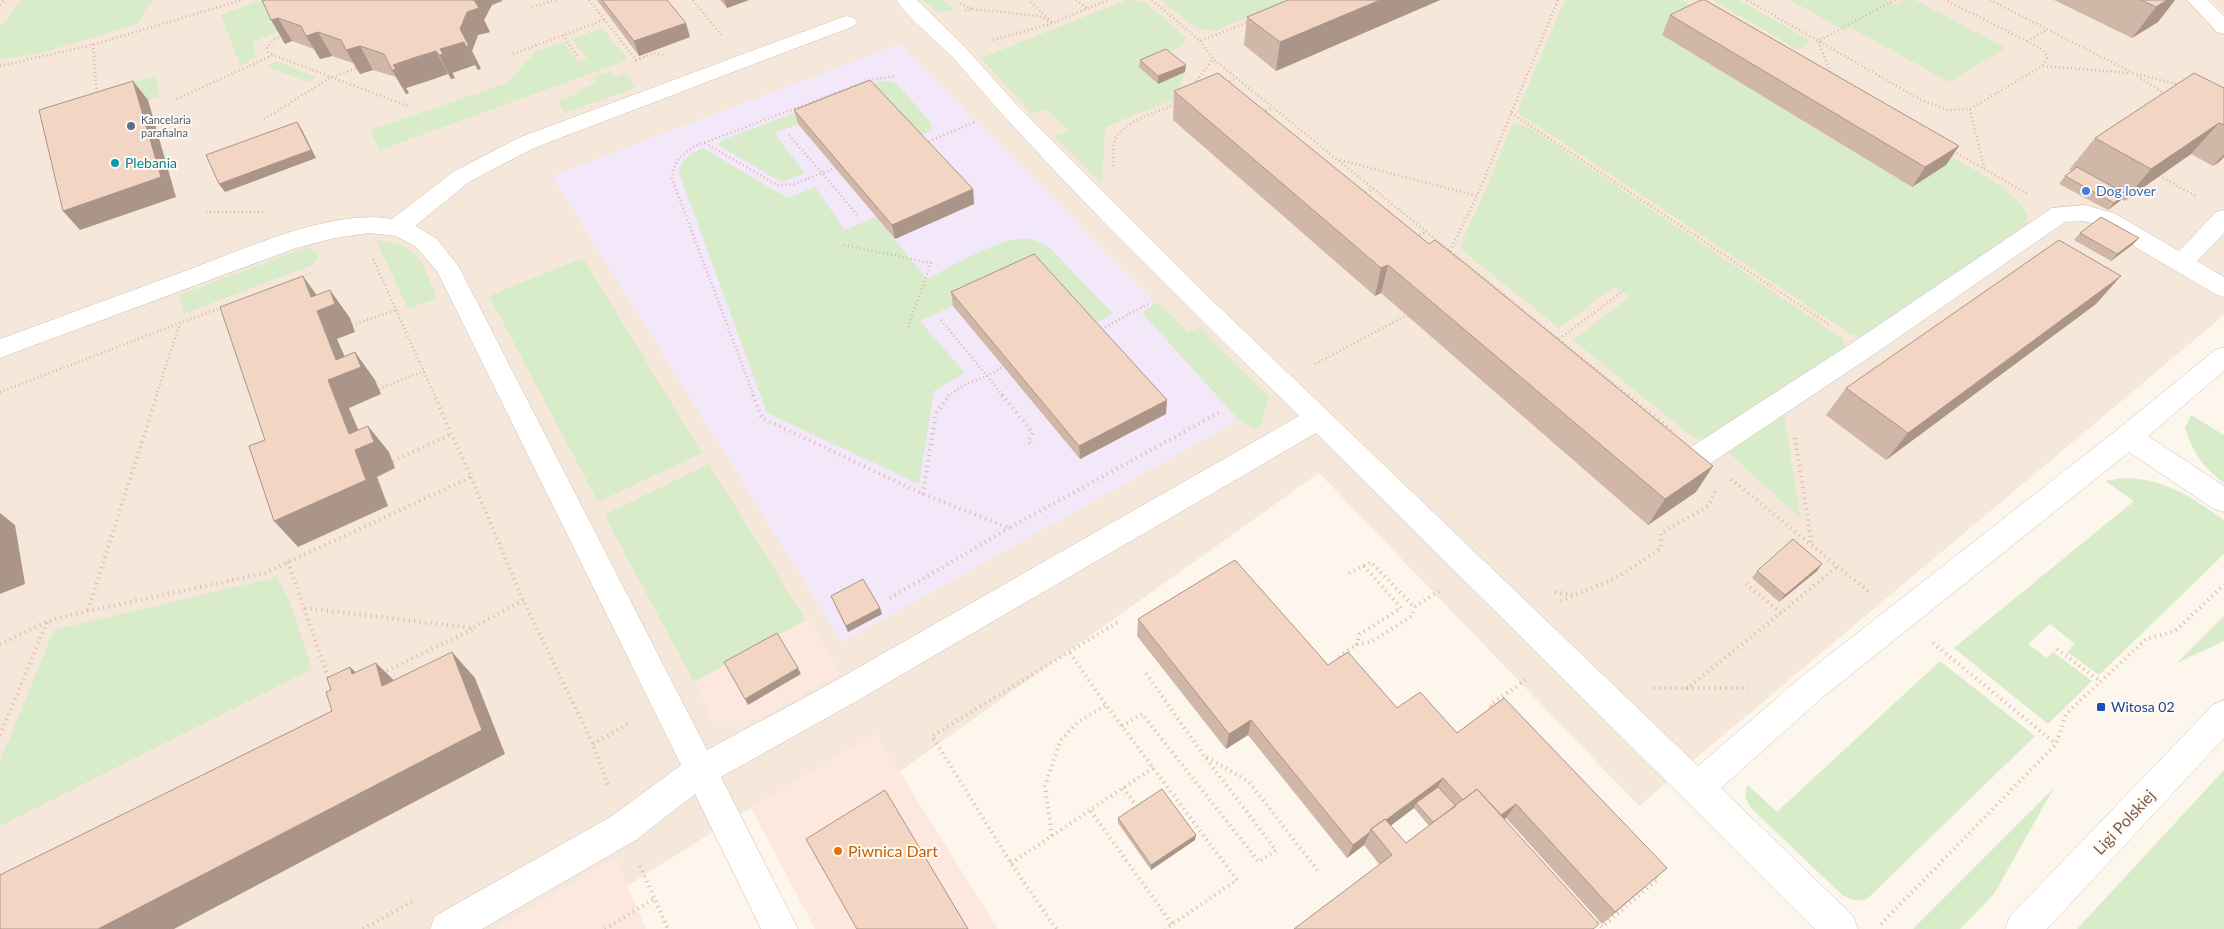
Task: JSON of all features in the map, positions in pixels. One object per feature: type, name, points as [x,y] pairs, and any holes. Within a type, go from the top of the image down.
[{"type":"street","points":[[906,0],[958,51],[1007,108],[1111,214],[1840,929]]},
{"type":"street","points":[[2197,0],[2224,28]]},
{"type":"street","points":[[398,228],[461,177],[526,142],[847,22]]},
{"type":"street","points":[[1701,455],[1864,348],[2060,214],[2084,212],[2106,219],[2224,288]]},
{"type":"street","points":[[2182,263],[2224,218]]},
{"type":"street","points":[[0,349],[288,242],[329,230],[353,227],[398,228],[414,234],[426,242],[447,267],[780,929]]},
{"type":"street","points":[[1697,788],[1812,687],[1899,616],[2128,437],[2224,358]]},
{"type":"street","points":[[448,929],[624,828],[701,770],[837,696],[1319,418]]},
{"type":"street","points":[[2128,437],[2224,501]]},
{"type":"street","name":"Ligi Polskiej","points":[[2023,929],[2224,715]]},
{"type":"path","points":[[0,5],[4,0]]},
{"type":"path","points":[[0,66],[32,60],[92,44],[242,0]]},
{"type":"path","points":[[532,7],[556,0]]},
{"type":"path","points":[[589,0],[636,60],[653,54],[668,56]]},
{"type":"path","points":[[693,0],[720,34]]},
{"type":"path","points":[[1028,0],[1053,23]]},
{"type":"path","points":[[1076,0],[1088,8]]},
{"type":"path","points":[[958,51],[1053,23],[1108,0]]},
{"type":"path","points":[[1152,0],[1200,40],[1213,58],[1237,78],[2056,744]]},
{"type":"path","points":[[1450,251],[1477,196],[1558,0]]},
{"type":"path","points":[[1746,0],[1921,100],[1948,110],[1970,109],[2042,66],[2047,58],[2045,52],[1946,0]]},
{"type":"path","points":[[1818,41],[1895,0]]},
{"type":"path","points":[[1990,0],[2133,73],[2174,100]]},
{"type":"path","points":[[929,23],[973,9],[1039,16],[1053,23]]},
{"type":"path","points":[[1200,40],[1255,19]]},
{"type":"path","points":[[513,54],[604,20]]},
{"type":"path","points":[[2026,41],[2047,29]]},
{"type":"path","points":[[563,35],[578,57]]},
{"type":"path","points":[[282,37],[275,39],[267,47],[268,52],[330,78],[408,106]]},
{"type":"path","points":[[1818,41],[1835,83]]},
{"type":"path","points":[[92,44],[98,104]]},
{"type":"path","points":[[176,99],[273,54]]},
{"type":"path","points":[[1193,87],[1213,58]]},
{"type":"path","points":[[2042,66],[2133,73],[2188,88]]},
{"type":"path","points":[[264,119],[330,78],[357,68]]},
{"type":"path","points":[[896,76],[870,80],[686,150],[677,159],[672,168],[672,179],[762,418],[923,494],[1009,528]]},
{"type":"path","points":[[1219,86],[1237,78]]},
{"type":"path","points":[[822,98],[828,104]]},
{"type":"path","points":[[1111,214],[1115,141],[1117,136],[1134,123],[1182,101]]},
{"type":"path","points":[[919,145],[1007,108]]},
{"type":"path","points":[[1257,114],[1274,108]]},
{"type":"path","points":[[1970,109],[1984,168]]},
{"type":"path","points":[[1511,113],[1864,348]]},
{"type":"path","points":[[789,135],[858,216]]},
{"type":"path","points":[[704,142],[777,185],[798,184],[834,168]]},
{"type":"path","points":[[1315,152],[1324,148]]},
{"type":"path","points":[[1953,151],[2060,214]]},
{"type":"path","points":[[1338,160],[1477,196]]},
{"type":"path","points":[[2159,176],[2200,198]]},
{"type":"path","points":[[1356,196],[1373,189]]},
{"type":"path","points":[[206,212],[272,212]]},
{"type":"path","points":[[353,227],[369,251],[471,477],[523,600],[593,744],[624,828],[668,929]]},
{"type":"path","points":[[1410,240],[1426,232]]},
{"type":"path","points":[[844,244],[931,263],[908,327]]},
{"type":"path","points":[[288,282],[315,272]]},
{"type":"path","points":[[1479,284],[1486,280]]},
{"type":"path","points":[[1558,339],[1622,292]]},
{"type":"path","points":[[1094,334],[1146,305]]},
{"type":"path","points":[[87,610],[180,324],[225,306]]},
{"type":"path","points":[[352,325],[396,310]]},
{"type":"path","points":[[1281,382],[1407,315]]},
{"type":"path","points":[[941,320],[1033,433],[1028,441],[1033,447]]},
{"type":"path","points":[[1542,335],[1548,331]]},
{"type":"path","points":[[923,494],[936,413],[941,402],[954,390],[1003,367]]},
{"type":"path","points":[[379,389],[424,371]]},
{"type":"path","points":[[1609,390],[1616,386]]},
{"type":"path","points":[[1788,398],[1812,545]]},
{"type":"path","points":[[890,598],[1009,528],[1220,412]]},
{"type":"path","points":[[393,461],[452,434]]},
{"type":"path","points":[[1522,616],[1618,577],[1661,548],[1661,533],[1708,506],[1724,473]]},
{"type":"path","points":[[0,644],[47,622],[87,610],[265,573],[471,477]]},
{"type":"path","points":[[288,562],[331,688]]},
{"type":"path","points":[[1350,573],[1371,562],[1414,607]]},
{"type":"path","points":[[1356,645],[1360,634],[1401,608],[1363,565]]},
{"type":"path","points":[[1686,688],[1838,566]]},
{"type":"path","points":[[1746,584],[1781,613]]},
{"type":"path","points":[[1877,929],[2056,744],[2066,714],[2146,639],[2174,631],[2224,585]]},
{"type":"path","points":[[1339,657],[1356,645],[1373,641],[1381,636],[1412,616],[1414,607],[1438,591],[1443,591]]},
{"type":"path","points":[[376,676],[473,628],[523,600]]},
{"type":"path","points":[[305,608],[473,628]]},
{"type":"path","points":[[0,735],[47,622]]},
{"type":"path","points":[[1056,929],[1011,863],[932,736],[1118,622]]},
{"type":"path","points":[[2056,649],[2101,682]]},
{"type":"path","points":[[1070,653],[1106,705],[1237,880],[1165,929]]},
{"type":"path","points":[[385,672],[386,679]]},
{"type":"path","points":[[1122,726],[1142,714],[1259,862],[1276,850],[1204,756],[1146,673]]},
{"type":"path","points":[[1497,712],[1490,705],[1532,675]]},
{"type":"path","points":[[1596,688],[1812,687]]},
{"type":"path","points":[[1052,836],[1045,786],[1060,741],[1078,722],[1106,705]]},
{"type":"path","points":[[1204,756],[1249,782],[1318,871]]},
{"type":"path","points":[[1011,863],[1153,768]]},
{"type":"path","points":[[1123,788],[1138,808]]},
{"type":"path","points":[[1090,810],[1172,924]]},
{"type":"path","points":[[1595,920],[1602,927],[1658,879],[1651,872]]},
{"type":"path","points":[[605,929],[654,899]]},
{"type":"shaded area","points":[[0,0],[2224,0],[2224,315],[1639,806],[1319,473],[896,774],[751,808],[627,886],[615,858],[496,929],[0,929]]},
{"type":"shaded area","points":[[900,44],[1260,408],[842,642],[552,176]]},
{"type":"shaded area","points":[[808,617],[840,674],[757,720],[712,722],[695,679]]},
{"type":"shaded area","points":[[875,733],[998,929],[815,929],[751,808]]},
{"type":"shaded area","points":[[615,858],[646,929],[496,929]]},
{"type":"green space","points":[[22,0],[152,0],[137,24],[38,54],[0,59],[0,27]]},
{"type":"green space","points":[[266,0],[270,10],[262,13],[271,12],[275,20],[266,23],[276,21],[280,31],[252,42],[257,57],[240,66],[221,15],[257,1]]},
{"type":"green space","points":[[923,0],[944,0],[955,9],[938,13]]},
{"type":"green space","points":[[1127,0],[1145,2],[1186,37],[1184,45],[1140,67],[1158,84],[1185,72],[1175,99],[1105,127],[1102,183],[1054,136],[1069,131],[1046,109],[1032,114],[981,58]]},
{"type":"green space","points":[[1162,0],[1288,0],[1217,30],[1209,30],[1194,26]]},
{"type":"green space","points":[[1565,0],[1682,0],[1725,25],[1662,35],[1912,187],[1929,144],[2009,192],[2025,210],[2028,225],[1863,337],[1850,334],[1517,112]]},
{"type":"green space","points":[[1713,0],[1739,0],[1811,41],[1798,50]]},
{"type":"green space","points":[[1790,0],[1886,0],[1896,5],[1905,0],[1915,0],[2006,48],[1949,82],[1850,27],[1844,30]]},
{"type":"green space","points":[[602,28],[628,60],[380,150],[370,130],[507,83],[535,52],[564,42],[578,62],[587,59],[572,39]]},
{"type":"green space","points":[[276,61],[317,77],[308,82],[267,67]]},
{"type":"green space","points":[[611,71],[615,77],[625,73],[635,88],[564,113],[558,101],[578,94],[576,91],[596,83],[592,78]]},
{"type":"green space","points":[[155,76],[160,96],[119,110],[112,87]]},
{"type":"green space","points":[[880,81],[896,83],[932,124],[932,130],[914,138],[831,100]]},
{"type":"green space","points":[[815,105],[823,115],[774,133],[805,173],[781,182],[718,145],[722,140]]},
{"type":"green space","points":[[1512,124],[1527,126],[1842,338],[1845,347],[1704,440],[1694,438],[1573,340],[1630,297],[1614,287],[1559,328],[1462,250],[1463,239],[1487,187]]},
{"type":"green space","points":[[703,148],[788,198],[815,187],[845,230],[876,217],[927,279],[977,253],[1005,242],[1018,239],[1037,241],[1050,248],[1113,314],[1088,327],[1035,268],[920,321],[965,373],[934,391],[919,484],[767,413],[679,173],[687,157]]},
{"type":"green space","points":[[376,240],[402,246],[417,257],[427,274],[437,298],[408,309]]},
{"type":"green space","points":[[307,247],[318,254],[317,259],[312,265],[184,314],[179,295]]},
{"type":"green space","points":[[583,258],[702,453],[598,502],[489,296]]},
{"type":"green space","points":[[1157,302],[1188,332],[1200,327],[1269,397],[1259,429],[1253,428],[1239,420],[1142,313]]},
{"type":"green space","points":[[1784,415],[1801,519],[1728,452]]},
{"type":"green space","points":[[2191,415],[2224,435],[2224,483],[2210,472],[2191,444],[2185,428]]},
{"type":"green space","points":[[709,464],[806,620],[694,682],[604,515]]},
{"type":"green space","points":[[2123,478],[2152,481],[2165,485],[2189,497],[2224,520],[2224,554],[2099,675],[2067,652],[2075,644],[2050,624],[2028,644],[2047,658],[2053,652],[2092,681],[2048,724],[1954,648],[2134,501],[2105,481]]},
{"type":"green space","points":[[277,577],[289,600],[312,669],[0,826],[0,761],[54,630]]},
{"type":"green space","points":[[2224,616],[2224,641],[2177,663]]},
{"type":"green space","points":[[1940,661],[2035,736],[1868,898],[1857,901],[1851,899],[1841,894],[1751,808],[1746,797],[1746,789],[1748,785],[1777,812]]},
{"type":"green space","points":[[2224,770],[2224,929],[2077,929]]},
{"type":"green space","points":[[2054,788],[1994,894],[1960,929],[1913,929]]},
{"type":"building","points":[[262,0],[474,0],[479,8],[467,12],[460,29],[469,46],[466,46],[464,42],[440,49],[443,54],[439,55],[436,51],[416,57],[393,65],[396,69],[392,70],[384,54],[360,46],[346,50],[341,40],[318,32],[306,36],[301,26],[278,18],[271,20]]},
{"type":"building","points":[[602,0],[667,0],[686,23],[634,41]]},
{"type":"building","points":[[1288,0],[1380,0],[1280,42],[1247,17]]},
{"type":"building","points":[[1701,0],[1705,0],[1959,146],[1925,167],[1670,15]]},
{"type":"building","points":[[2141,0],[2167,0],[2156,7]]},
{"type":"building","points":[[1166,49],[1186,65],[1158,76],[1140,60]]},
{"type":"building","points":[[1218,73],[1429,244],[1435,240],[1468,266],[1713,466],[1665,499],[1388,265],[1381,268],[1174,91]]},
{"type":"building","points":[[2194,73],[2224,88],[2224,125],[2219,123],[2151,169],[2095,138]]},
{"type":"building","points":[[870,80],[973,189],[892,225],[794,110]]},
{"type":"building","name":"Plebania","points":[[133,81],[161,177],[63,211],[39,110]]},
{"type":"building","points":[[297,122],[311,150],[219,184],[206,155]]},
{"type":"building","points":[[2077,167],[2126,194],[2114,203],[2065,176]]},
{"type":"building","points":[[2101,217],[2139,238],[2117,254],[2080,233]]},
{"type":"building","points":[[2059,240],[2121,276],[1908,433],[1846,388]]},
{"type":"building","points":[[1034,254],[1167,400],[1079,446],[951,292]]},
{"type":"building","points":[[303,276],[311,297],[330,290],[335,304],[317,311],[336,360],[355,352],[361,367],[328,380],[349,434],[368,426],[374,442],[355,450],[366,480],[274,521],[249,446],[265,440],[220,307]]},
{"type":"building","points":[[1793,539],[1822,564],[1785,595],[1757,571]]},
{"type":"building","points":[[1235,560],[1328,665],[1348,652],[1397,708],[1420,692],[1457,733],[1504,698],[1667,868],[1615,912],[1516,804],[1501,815],[1477,789],[1463,800],[1443,778],[1371,829],[1370,832],[1353,845],[1251,720],[1229,734],[1138,619]]},
{"type":"building","points":[[863,579],[880,608],[846,626],[831,596]]},
{"type":"building","points":[[777,633],[798,668],[745,699],[724,662]]},
{"type":"building","points":[[452,652],[482,730],[98,929],[0,929],[0,875],[332,711],[326,692],[331,690],[327,678],[350,667],[352,674],[376,663],[382,686]]},
{"type":"building","points":[[1438,787],[1456,806],[1433,822],[1416,803]]},
{"type":"building","points":[[1162,789],[1196,835],[1151,865],[1118,818]]},
{"type":"building","points":[[1477,789],[1599,924],[1593,929],[1294,929],[1392,855],[1371,829],[1385,819],[1406,843]]},
{"type":"building","points":[[885,790],[968,929],[857,929],[806,839]]},
{"type":"place","name":"Kancelaria parafialna","points":[[131,126]]},
{"type":"place","name":"Plebania","points":[[115,163]]},
{"type":"place","name":"Dog lover","points":[[2086,191]]},
{"type":"place","name":"Witosa 02","points":[[2101,707]]},
{"type":"place","name":"Piwnica Dart","points":[[838,851]]}]
